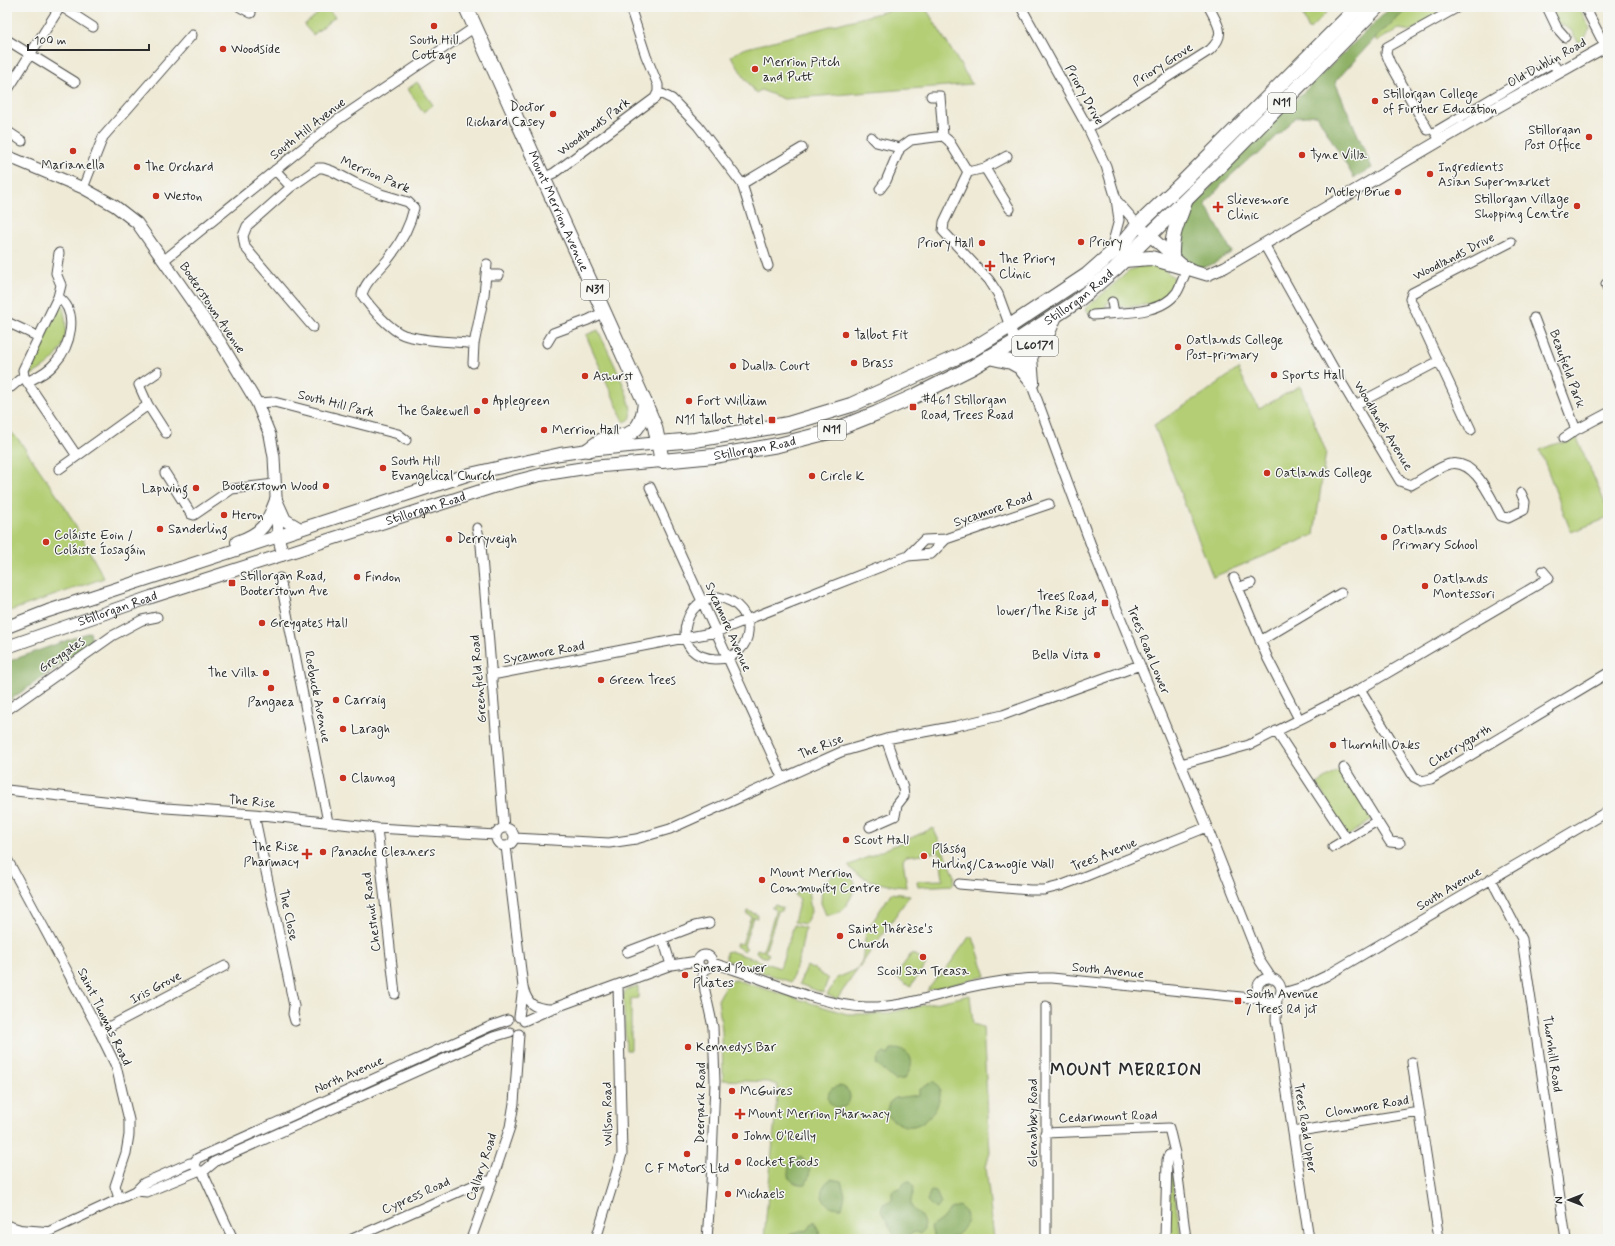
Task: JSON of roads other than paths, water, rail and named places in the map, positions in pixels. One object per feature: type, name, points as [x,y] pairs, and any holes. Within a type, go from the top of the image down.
[{"type":"highway","name":"Mount Merrion Avenue","points":[[466,7],[645,403],[655,427],[662,461]]},
{"type":"highway","name":"Stillorgan Road","points":[[659,444],[695,440],[788,424],[844,407],[861,401],[953,359],[1010,326],[1087,274],[1123,243],[1138,225],[1358,7]]},
{"type":"highway","name":"Stillorgan Road","points":[[662,461],[714,456],[778,445],[829,432],[915,396],[989,357],[1056,316],[1094,287],[1124,260],[1377,7]]},
{"type":"highway","name":"N11","points":[[1172,256],[1174,232],[1187,198]]},
{"type":"highway","points":[[1124,260],[1139,257],[1151,258],[1186,269]]},
{"type":"highway","name":"L60171","points":[[1032,382],[1030,358],[1036,345],[1047,334],[1056,316]]},
{"type":"highway","points":[[989,357],[1011,362],[1020,367],[1032,382]]},
{"type":"highway","points":[[588,450],[607,438],[621,437],[632,434],[639,426],[644,412],[645,403]]},
{"type":"main road","name":"Stillorgan Road","points":[[7,627],[48,611],[470,474],[541,458],[588,450],[659,444]]},
{"type":"main road","points":[[588,450],[617,449],[629,456],[629,461],[627,464]]},
{"type":"main road","name":"Stillorgan Road","points":[[7,647],[98,615],[493,487],[540,475],[590,467],[662,461]]},
{"type":"main road","points":[[276,500],[285,520],[300,529]]},
{"type":"main road","points":[[206,560],[214,549],[250,537],[260,529],[268,521],[276,500]]},
{"type":"main road","points":[[236,550],[245,555],[245,562],[242,568]]},
{"type":"main road","points":[[7,1227],[20,1231],[46,1233]]},
{"type":"street","points":[[7,91],[61,7],[93,27]]},
{"type":"street","points":[[240,7],[251,13]]},
{"type":"street","points":[[630,7],[646,56],[658,85],[658,92],[672,99],[698,126],[742,184],[768,266]]},
{"type":"street","name":"Priory Drive","points":[[1021,7],[1088,128],[1106,166],[1116,199],[1119,220],[1110,254]]},
{"type":"street","name":"Priory Grove","points":[[1088,128],[1210,50],[1217,43],[1220,34],[1219,26],[1209,7]]},
{"type":"street","points":[[1428,130],[1390,63],[1386,52],[1387,47],[1458,7]]},
{"type":"street","points":[[1547,7],[1557,28],[1565,37]]},
{"type":"street","points":[[1585,7],[1607,45]]},
{"type":"street","name":"South Hill Avenue","points":[[163,261],[336,122],[475,27]]},
{"type":"street","points":[[83,188],[103,137],[192,35]]},
{"type":"street","points":[[7,40],[29,55],[75,82]]},
{"type":"street","name":"Old Dublin Road","points":[[1138,225],[1150,234],[1186,269],[1206,275],[1226,267],[1492,110],[1607,45]]},
{"type":"street","name":"Woodlands Park","points":[[543,178],[554,173],[655,98],[658,92]]},
{"type":"street","points":[[931,96],[940,96],[943,136],[949,141],[968,172]]},
{"type":"street","points":[[7,131],[22,141]]},
{"type":"street","points":[[880,189],[886,181],[900,148],[911,140],[943,136]]},
{"type":"street","points":[[871,137],[876,142],[900,148]]},
{"type":"street","points":[[742,184],[802,148]]},
{"type":"street","name":"Booterstown Avenue","points":[[7,156],[83,188],[115,206],[137,223],[220,343],[257,403],[270,434],[274,457],[274,484],[278,536],[283,555]]},
{"type":"street","points":[[968,172],[985,168],[1007,156]]},
{"type":"street","name":"Merrion Park","points":[[313,327],[245,247],[243,236],[246,226],[290,187],[313,170],[323,168],[341,174],[355,183],[382,194],[408,202],[414,208],[400,242],[364,288],[362,295],[367,302],[394,329],[404,335],[474,344]]},
{"type":"street","points":[[985,168],[1010,209]]},
{"type":"street","points":[[275,170],[290,187]]},
{"type":"street","points":[[968,172],[944,222],[943,231],[989,280],[998,294],[1010,326]]},
{"type":"street","name":"Priory Drive","points":[[1116,199],[1138,225]]},
{"type":"street","name":"Woodlands Drive","points":[[1471,430],[1410,299],[1412,293],[1511,242]]},
{"type":"street","name":"Woodlands Avenue","points":[[1264,244],[1355,405],[1400,481],[1411,485],[1449,464],[1459,463],[1470,469],[1483,482],[1501,516],[1508,518],[1524,510],[1525,502],[1521,493]]},
{"type":"street","points":[[59,253],[56,273],[60,285],[58,297],[23,370],[26,379],[78,456]]},
{"type":"street","points":[[473,364],[474,344],[487,275],[487,264]]},
{"type":"street","points":[[1093,316],[1139,311],[1159,307],[1178,291],[1186,269]]},
{"type":"street","points":[[487,275],[499,276]]},
{"type":"street","points":[[7,388],[26,379],[42,374],[54,364],[62,354],[69,339],[70,317],[65,302],[58,297]]},
{"type":"street","points":[[1112,302],[1114,313]]},
{"type":"street","points":[[547,343],[553,332],[588,320],[604,312]]},
{"type":"street","name":"Beaufield Park","points":[[1534,318],[1576,430]]},
{"type":"street","points":[[7,322],[39,337]]},
{"type":"street","name":"Trees Road Lower","points":[[1010,326],[1032,382],[1083,526],[1207,827],[1260,961],[1272,979]]},
{"type":"street","points":[[1355,405],[1439,361]]},
{"type":"street","points":[[158,372],[139,385],[148,405],[166,433]]},
{"type":"street","name":"South Hill Park","points":[[257,403],[274,402],[398,434],[406,440]]},
{"type":"street","points":[[59,469],[148,405]]},
{"type":"street","name":"Beaufield Park","points":[[1564,438],[1608,413]]},
{"type":"street","points":[[165,473],[191,514],[194,515],[232,489],[274,484]]},
{"type":"street","name":"Sycamore Avenue","points":[[650,487],[782,778]]},
{"type":"street","name":"Sycamore Road","points":[[908,556],[924,540],[946,540],[1048,504]]},
{"type":"street","name":"Greenfield Road","points":[[477,528],[481,545],[504,828]]},
{"type":"street","name":"Sycamore Road","points":[[492,675],[601,656],[716,632],[908,556],[931,554],[946,540]]},
{"type":"street","points":[[1181,764],[1249,745],[1360,688],[1549,578],[1543,571]]},
{"type":"street","name":"Roebuck Avenue","points":[[280,578],[328,822]]},
{"type":"street","points":[[1234,578],[1274,672],[1299,719]]},
{"type":"street","points":[[1238,588],[1252,583]]},
{"type":"street","points":[[1260,641],[1341,593]]},
{"type":"street","points":[[708,599],[727,599],[743,610],[747,619],[748,627],[745,643],[740,650],[728,658],[710,659],[702,657],[696,654],[686,639],[685,629],[691,613],[702,602],[708,599]]},
{"type":"street","name":"Greygates","points":[[7,710],[108,639],[142,620],[157,617]]},
{"type":"street","name":"The Rise","points":[[514,838],[608,843],[636,839],[670,829],[841,752],[886,739],[956,726],[1003,715],[1140,665]]},
{"type":"street","name":"Cherrygarth","points":[[1360,688],[1414,777],[1422,781],[1431,778],[1608,673]]},
{"type":"street","points":[[1276,731],[1347,839]]},
{"type":"street","points":[[870,827],[895,816],[897,805],[904,796],[903,788],[886,739]]},
{"type":"street","points":[[1344,768],[1390,842],[1400,843]]},
{"type":"street","name":"The Rise","points":[[7,790],[166,808],[254,814],[377,828],[496,835]]},
{"type":"street","name":"South Avenue","points":[[1279,993],[1303,987],[1326,976],[1608,811]]},
{"type":"street","name":"The Close","points":[[254,814],[294,1006],[295,1022]]},
{"type":"street","points":[[1333,847],[1377,821]]},
{"type":"street","name":"Trees Avenue","points":[[959,884],[1030,890],[1050,889],[1207,827]]},
{"type":"street","name":"Chestnut Road","points":[[377,828],[395,994]]},
{"type":"street","points":[[504,828],[510,829],[514,838],[513,843],[506,846],[498,843],[496,835],[499,830],[504,828]]},
{"type":"street","points":[[506,846],[523,987],[521,1019],[524,1027],[514,1033],[506,1025],[508,1020],[512,1017],[521,1019],[671,965],[700,965]]},
{"type":"street","name":"Saint Thomas Road","points":[[7,859],[116,1066],[129,1120],[129,1136],[126,1153],[115,1186],[120,1198]]},
{"type":"street","name":"Thornhill Road","points":[[1491,879],[1522,939],[1566,1239]]},
{"type":"street","points":[[627,952],[695,926],[709,924]]},
{"type":"street","points":[[663,939],[671,965]]},
{"type":"street","name":"South Avenue","points":[[700,965],[701,956],[705,954],[710,957],[712,963],[815,998],[849,1006],[867,1007],[896,1004],[1007,979],[1027,977],[1052,978],[1263,1000]]},
{"type":"street","points":[[1260,961],[1258,992],[1276,1020]]},
{"type":"street","name":"Deerpark Road","points":[[700,965],[704,991],[713,1026],[715,1082],[707,1239]]},
{"type":"street","name":"Iris Grove","points":[[99,1032],[225,966]]},
{"type":"street","points":[[1242,997],[1259,985],[1264,979],[1275,980],[1279,993],[1276,1020]]},
{"type":"street","name":"Wilson Road","points":[[596,1239],[622,1154],[618,985]]},
{"type":"street","points":[[523,987],[526,996],[532,1004],[538,1008],[551,1009]]},
{"type":"street","points":[[1263,1000],[1271,1002],[1279,993]]},
{"type":"street","name":"Glenabbey Road","points":[[1046,1006],[1046,1239]]},
{"type":"street","name":"North Avenue","points":[[201,1166],[477,1032],[508,1020]]},
{"type":"street","name":"Trees Road Upper","points":[[1276,1020],[1309,1239]]},
{"type":"street","name":"North Avenue","points":[[33,1239],[136,1191],[144,1183],[190,1163],[201,1166],[216,1161],[493,1037],[514,1033]]},
{"type":"street","name":"Callary Road","points":[[471,1239],[509,1128],[514,1103],[514,1033]]},
{"type":"street","name":"Clonmore Road","points":[[1412,1062],[1439,1239]]},
{"type":"street","name":"Clonmore Road","points":[[1294,1132],[1420,1112]]},
{"type":"street","name":"Cedarmount Road","points":[[1045,1133],[1169,1128],[1175,1153],[1186,1239]]},
{"type":"street","points":[[1166,1239],[1167,1160],[1169,1155],[1175,1153]]},
{"type":"street","points":[[201,1166],[234,1239]]},
{"type":"street","name":"Cypress Road","points":[[352,1239],[483,1181],[492,1181]]},
{"type":"place","name":"South Hill Cottage","points":[[434,26]]},
{"type":"place","name":"Woodside","points":[[223,49]]},
{"type":"place","name":"Merrion Pitch and Putt","points":[[755,69]]},
{"type":"place","name":"Stillorgan College of Further Education","points":[[1375,101]]},
{"type":"place","name":"Doctor Richard Casey","points":[[553,114]]},
{"type":"place","name":"Stillorgan Post Office","points":[[1589,137]]},
{"type":"place","name":"Marianella","points":[[73,151]]},
{"type":"place","name":"Tyne Villa","points":[[1302,155]]},
{"type":"place","name":"The Orchard","points":[[137,167]]},
{"type":"place","name":"Ingredients Asian Supermarket","points":[[1430,174]]},
{"type":"place","name":"Motley Brue","points":[[1398,192]]},
{"type":"place","name":"Weston","points":[[156,196]]},
{"type":"place","name":"Stillorgan Village Shopping Centre","points":[[1577,206]]},
{"type":"place","name":"Slievemore Clinic","points":[[1218,207]]},
{"type":"place","name":"Priory","points":[[1081,242]]},
{"type":"place","name":"Priory Hall","points":[[982,243]]},
{"type":"place","name":"The Priory Clinic","points":[[990,266]]},
{"type":"place","name":"Talbot Fit","points":[[846,335]]},
{"type":"place","name":"Oatlands College Post-primary","points":[[1178,347]]},
{"type":"place","name":"Brass","points":[[854,363]]},
{"type":"place","name":"Dualla Court","points":[[733,366]]},
{"type":"place","name":"Sports Hall","points":[[1274,375]]},
{"type":"place","name":"Ashurst","points":[[585,376]]},
{"type":"place","name":"Applegreen","points":[[485,401]]},
{"type":"place","name":"Fort William","points":[[689,401]]},
{"type":"place","name":"#461 Stillorgan Road, Trees Road","points":[[913,407]]},
{"type":"place","name":"The Bakewell","points":[[477,411]]},
{"type":"place","name":"N11 Talbot Hotel","points":[[772,420]]},
{"type":"place","name":"Merrion Hall","points":[[544,430]]},
{"type":"place","name":"South Hill Evangelical Church","points":[[383,468]]},
{"type":"place","name":"Oatlands College","points":[[1267,473]]},
{"type":"place","name":"Circle K","points":[[812,476]]},
{"type":"place","name":"Booterstown Wood","points":[[326,486]]},
{"type":"place","name":"Lapwing","points":[[196,488]]},
{"type":"place","name":"Heron","points":[[224,515]]},
{"type":"place","name":"Sanderling","points":[[160,529]]},
{"type":"place","name":"Oatlands Primary School","points":[[1384,537]]},
{"type":"place","name":"Derryveigh","points":[[449,539]]},
{"type":"place","name":"Coláiste Eoin / Coláiste Íosagáin","points":[[46,542]]},
{"type":"place","name":"Findon","points":[[357,577]]},
{"type":"place","name":"Stillorgan Road, Booterstown Ave","points":[[232,583]]},
{"type":"place","name":"Oatlands Montessori","points":[[1425,586]]},
{"type":"place","name":"Trees Road, lower/The Rise jct","points":[[1105,603]]},
{"type":"place","name":"Greygates Hall","points":[[262,623]]},
{"type":"place","name":"Bella Vista","points":[[1097,655]]},
{"type":"place","name":"The Villa","points":[[266,673]]},
{"type":"place","name":"Green Trees","points":[[601,680]]},
{"type":"place","name":"Pangaea","points":[[271,688]]},
{"type":"place","name":"Carraig","points":[[336,700]]},
{"type":"place","name":"Laragh","points":[[343,729]]},
{"type":"place","name":"Thornhill Oaks","points":[[1333,745]]},
{"type":"place","name":"Claunog","points":[[343,778]]},
{"type":"place","name":"Scout Hall","points":[[846,840]]},
{"type":"place","name":"Panache Cleaners","points":[[323,852]]},
{"type":"place","name":"The Rise Pharmacy","points":[[307,854]]},
{"type":"place","name":"Plásóg Hurling/Camogie Wall","points":[[924,856]]},
{"type":"place","name":"Mount Merrion Community Centre","points":[[762,880]]},
{"type":"place","name":"Saint Thérèse's Church","points":[[840,936]]},
{"type":"place","name":"Scoil San Treasa","points":[[923,957]]},
{"type":"place","name":"Sinead Power Pliates","points":[[685,975]]},
{"type":"place","name":"South Avenue / Trees Rd jct","points":[[1238,1001]]},
{"type":"place","name":"Kennedys Bar","points":[[688,1047]]},
{"type":"place","name":"McGuires","points":[[732,1091]]},
{"type":"place","name":"Mount Merrion Pharmacy","points":[[740,1114]]},
{"type":"place","name":"John O'Reilly","points":[[735,1136]]},
{"type":"place","name":"C F Motors Ltd","points":[[687,1154]]},
{"type":"place","name":"Rocket Foods","points":[[738,1162]]},
{"type":"place","name":"Michaels","points":[[728,1194]]},
{"type":"district","name":"MOUNT MERRION","points":[[1126,1070]]}]
